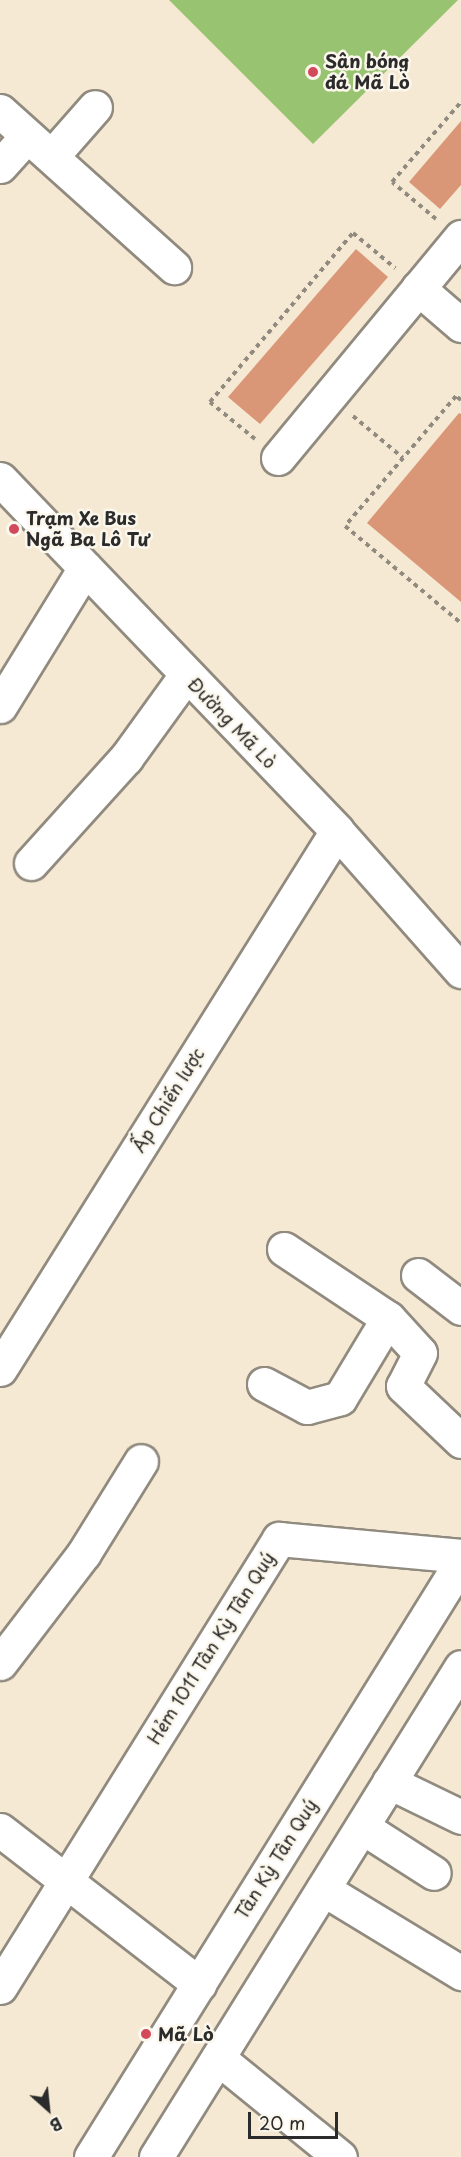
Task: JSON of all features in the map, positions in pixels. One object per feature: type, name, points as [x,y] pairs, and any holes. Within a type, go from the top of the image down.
[{"type":"main road","points":[[52,156],[95,107]]},
{"type":"main road","points":[[0,111],[174,267]]},
{"type":"main road","points":[[0,166],[27,136]]},
{"type":"main road","points":[[278,458],[460,238]]},
{"type":"main road","points":[[418,288],[461,325]]},
{"type":"main road","name":"Đường Mã Lò","points":[[0,479],[337,831],[461,971]]},
{"type":"main road","points":[[0,706],[85,568]]},
{"type":"main road","points":[[31,863],[126,758],[186,675]]},
{"type":"main road","name":"Ấp Chiến lược","points":[[5,1350],[337,831]]},
{"type":"main road","points":[[284,1249],[388,1318],[420,1353],[403,1386],[461,1441]]},
{"type":"main road","points":[[418,1275],[461,1308]]},
{"type":"main road","points":[[264,1384],[307,1407],[340,1398],[388,1318]]},
{"type":"main road","points":[[0,1663],[84,1552],[141,1461]]},
{"type":"main road","name":"Hẻm 1011 Tân Kỳ Tân Quý","points":[[68,1882],[279,1539],[461,1556]]},
{"type":"main road","name":"Tân Kỳ Tân Quý","points":[[91,2157],[461,1562]]},
{"type":"main road","points":[[156,2157],[389,1782],[457,1681]]},
{"type":"main road","points":[[389,1782],[461,1817]]},
{"type":"main road","points":[[362,1827],[434,1873]]},
{"type":"main road","points":[[0,1830],[199,1984]]},
{"type":"main road","points":[[0,1987],[68,1882]]},
{"type":"main road","points":[[323,1889],[461,1973]]},
{"type":"main road","points":[[218,2058],[340,2157]]},
{"type":"path","points":[[460,238],[392,182],[461,102]]},
{"type":"path","points":[[278,458],[210,402],[353,233],[418,288]]},
{"type":"path","points":[[329,396],[403,458]]},
{"type":"path","points":[[461,400],[456,396],[345,526],[461,623]]},
{"type":"green space","name":"Sân bóng đá Mã Lò","points":[[169,0],[458,0],[313,144]]},
{"type":"building","points":[[461,121],[461,185],[440,209],[409,182]]},
{"type":"building","points":[[356,249],[388,277],[260,424],[228,397]]},
{"type":"building","points":[[459,413],[461,414],[461,602],[367,523]]},
{"type":"place","name":"Sân bóng đá Mã Lò","points":[[313,72]]},
{"type":"place","name":"Trạm Xe Bus Ngã Ba Lô Tư","points":[[14,529]]},
{"type":"place","name":"Mã Lò","points":[[146,2034]]}]
